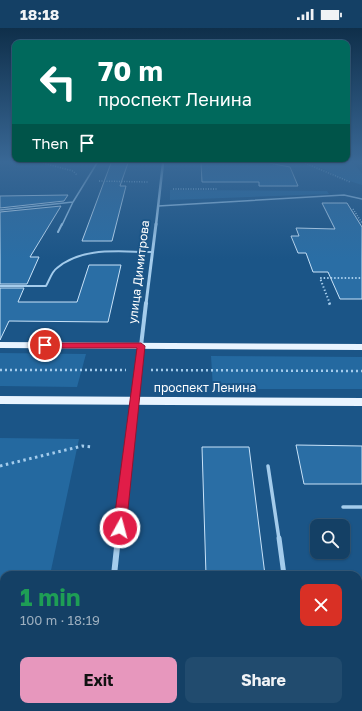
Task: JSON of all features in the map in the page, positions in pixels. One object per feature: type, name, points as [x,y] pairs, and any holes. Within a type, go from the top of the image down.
[{"type":"main road","points":[[0,345],[362,347]]},
{"type":"main road","name":"проспект Ленина","points":[[0,400],[362,402]]},
{"type":"street","name":"улица Димитрова","points":[[114,571],[159,195]]},
{"type":"lane","points":[[58,232],[77,195]]},
{"type":"lane","points":[[158,206],[344,196],[362,199]]},
{"type":"lane","points":[[0,210],[73,202]]},
{"type":"lane","points":[[0,286],[46,286],[56,268],[80,254],[90,252],[152,252]]},
{"type":"lane","points":[[268,466],[283,571]]},
{"type":"lane","points":[[343,507],[362,507]]},
{"type":"path","points":[[355,213],[362,213]]},
{"type":"path","points":[[330,305],[320,278],[362,278]]},
{"type":"path","points":[[0,370],[362,371]]},
{"type":"path","points":[[0,466],[82,446],[92,447]]},
{"type":"shaded area","points":[[170,195],[306,195],[170,200]]},
{"type":"shaded area","points":[[0,353],[86,354],[77,387],[0,386]]},
{"type":"shaded area","points":[[211,356],[362,357],[362,389],[213,389]]},
{"type":"shaded area","points":[[0,438],[79,439],[51,571],[0,571]]},
{"type":"building","points":[[68,195],[64,201],[0,208],[0,196]]},
{"type":"building","points":[[99,195],[124,195],[112,241],[82,241]]},
{"type":"building","points":[[322,203],[347,203],[362,227],[362,299],[340,299],[328,272],[313,272],[306,253],[298,253],[291,236],[299,236],[296,228],[335,229]]},
{"type":"building","points":[[61,206],[30,257],[39,257],[27,284],[0,284],[0,212]]},
{"type":"building","points":[[89,265],[121,265],[108,322],[9,321],[0,340],[0,288],[24,288],[18,302],[77,302]]},
{"type":"building","points":[[296,445],[362,446],[362,484],[304,484]]},
{"type":"building","points":[[202,447],[249,447],[264,571],[206,571]]},
{"type":"route","points":[[45,345],[141,346],[120,528]]}]
